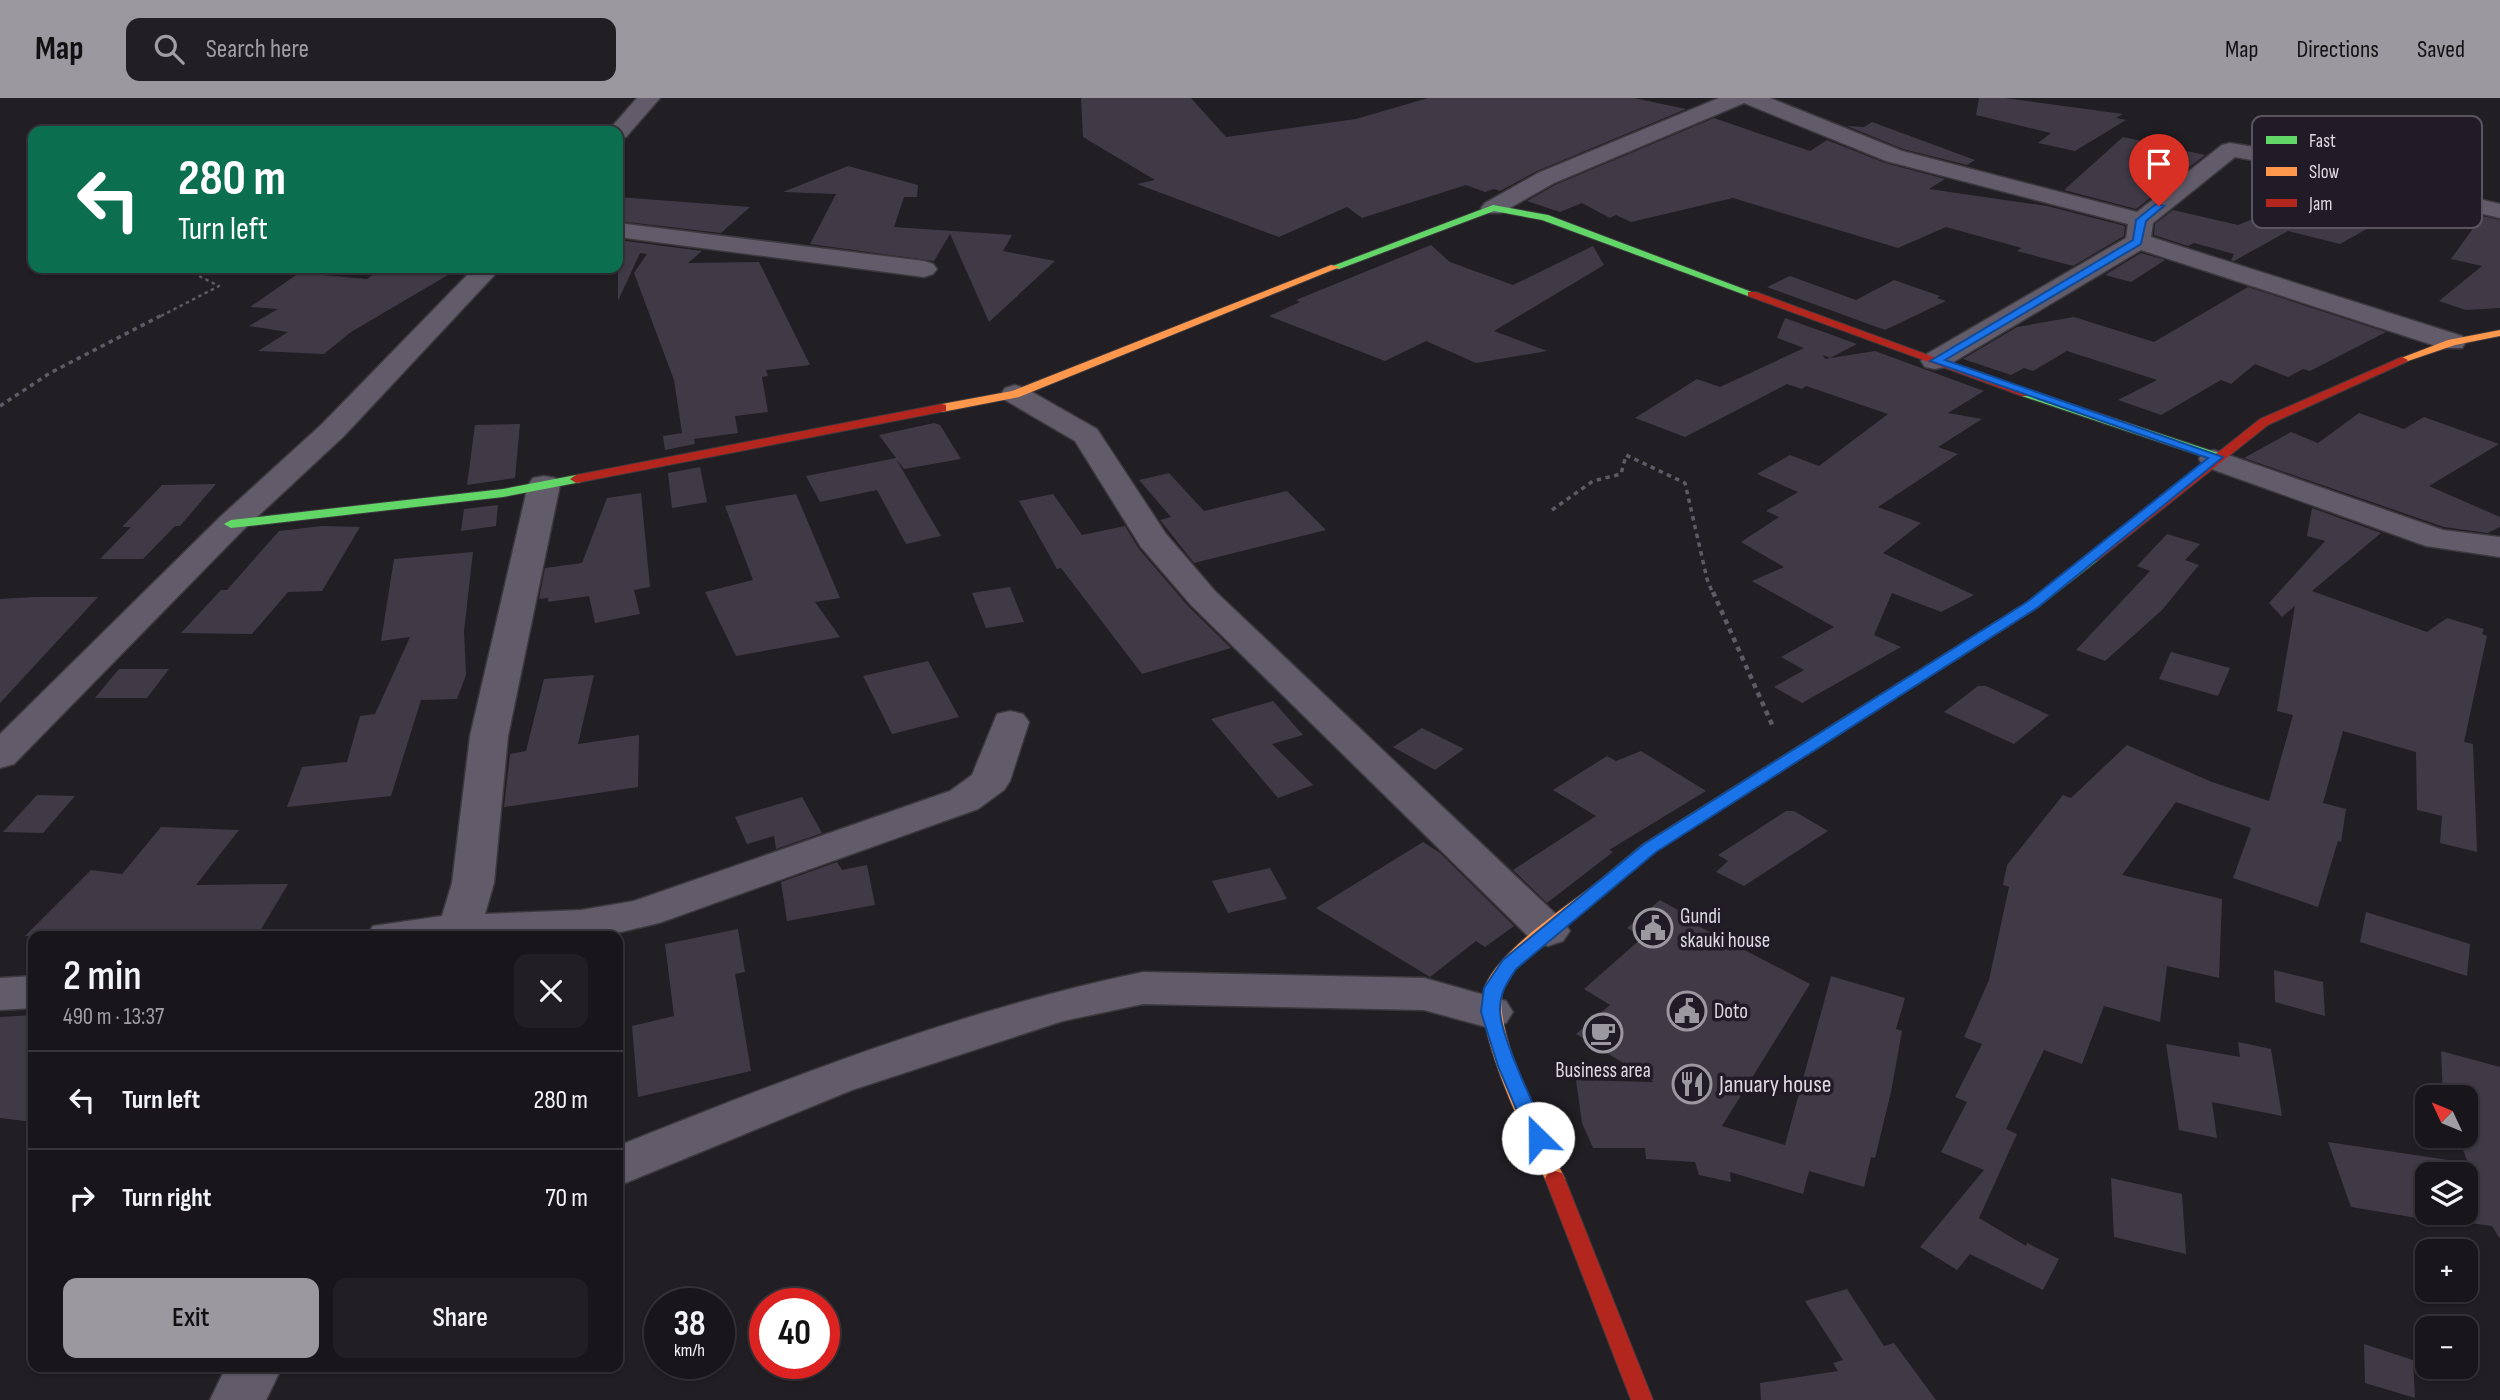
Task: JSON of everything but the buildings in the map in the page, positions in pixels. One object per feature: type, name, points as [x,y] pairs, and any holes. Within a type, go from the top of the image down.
[{"type":"street","points":[[623,127],[649,98]]},
{"type":"street","points":[[231,524],[503,493],[1014,394],[1258,296],[1493,208],[1546,178],[1737,98]]},
{"type":"street","points":[[1751,98],[1894,156],[2140,231],[2452,342]]},
{"type":"street","points":[[1935,361],[2140,231],[2230,150],[2252,154]]},
{"type":"street","points":[[2482,207],[2500,211]]},
{"type":"street","points":[[1493,208],[1554,220],[1935,361],[2216,458],[2438,539],[2500,547]]},
{"type":"street","points":[[623,230],[698,237],[831,259],[924,269]]},
{"type":"street","points":[[0,756],[231,524],[333,430],[483,273]]},
{"type":"street","points":[[1643,1400],[1508,1066],[1490,1012],[1493,988],[1510,965],[1650,848],[2032,605],[2264,422],[2372,370],[2452,342],[2500,333]]},
{"type":"street","points":[[1014,394],[1086,435],[1153,540],[1203,598],[1548,931]]},
{"type":"street","points":[[457,931],[472,883],[489,736],[544,485]]},
{"type":"street","points":[[474,931],[616,921],[834,844],[943,810],[964,800],[990,781],[1010,722]]},
{"type":"street","points":[[623,1165],[848,1073],[1058,1006],[1143,988],[1424,994],[1490,1012]]},
{"type":"street","points":[[0,994],[28,992]]},
{"type":"street","points":[[237,1400],[251,1372]]},
{"type":"path","points":[[0,406],[50,373],[219,286],[193,273]]},
{"type":"path","points":[[1552,510],[1593,481],[1621,474],[1626,454],[1685,483],[1707,579],[1787,759]]},
{"type":"traffic: fast","points":[[1335,267],[1493,208],[1544,217],[1752,294]]},
{"type":"traffic: fast","points":[[2026,393],[2217,457]]},
{"type":"traffic: fast","points":[[231,524],[503,493],[576,479]]},
{"type":"traffic: fast","points":[[1601,888],[1649,848],[2032,605],[2092,558]]},
{"type":"traffic: slow","points":[[942,408],[1015,394],[1335,267]]},
{"type":"traffic: slow","points":[[2402,360],[2452,342],[2500,333]]},
{"type":"traffic: slow","points":[[1555,1179],[1502,1052],[1491,1003],[1494,987],[1513,961],[1601,888]]},
{"type":"traffic: jam","points":[[1752,294],[2026,393]]},
{"type":"traffic: jam","points":[[2092,558],[2264,422],[2402,360]]},
{"type":"traffic: jam","points":[[576,479],[942,408]]},
{"type":"traffic: jam","points":[[1555,1179],[1642,1400]]},
{"type":"place","name":"Gundi skauki house","points":[[1653,928]]},
{"type":"place","name":"Doto","points":[[1687,1011]]},
{"type":"place","name":"Business area","points":[[1603,1033]]},
{"type":"place","name":"January house","points":[[1692,1084]]},
{"type":"route","points":[[1538,1138],[1508,1066],[1490,1012],[1493,988],[1510,965],[1650,848],[2032,605],[2217,457],[1935,361],[2138,241],[2141,220],[2159,206]]}]
